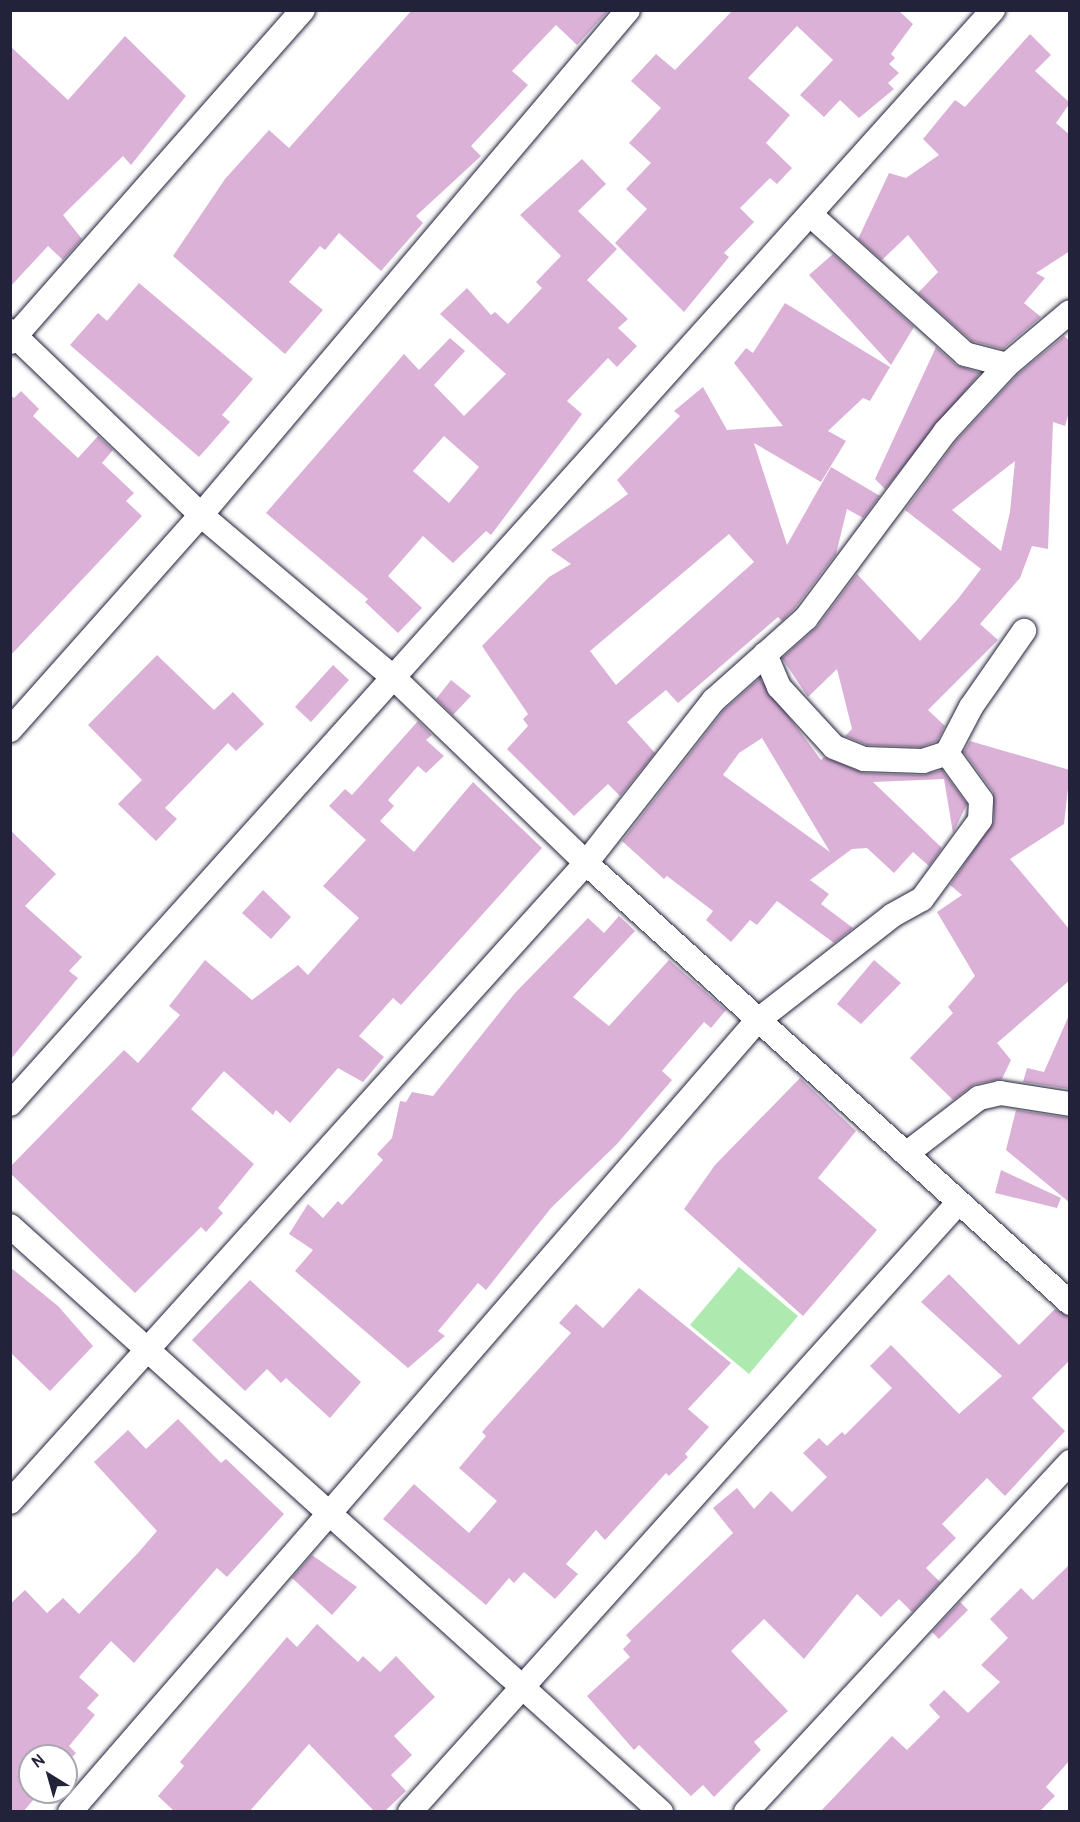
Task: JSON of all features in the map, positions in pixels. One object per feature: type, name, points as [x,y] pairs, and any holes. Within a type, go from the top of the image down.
[{"type":"street","points":[[303,10],[12,336],[201,515],[393,677],[586,863],[757,1021],[906,1154],[957,1204],[1070,1303]]},
{"type":"street","points":[[10,730],[201,515],[628,10]]},
{"type":"street","points":[[10,1104],[393,677],[813,216],[993,10]]},
{"type":"street","points":[[813,216],[965,354],[1008,366]]},
{"type":"street","points":[[10,1502],[586,863],[714,700],[806,618],[945,432],[1008,366],[1070,312]]},
{"type":"street","points":[[765,654],[784,694],[834,747],[864,759],[923,761],[947,753],[971,707],[1024,631]]},
{"type":"street","points":[[70,1812],[329,1517],[757,1021],[893,915],[922,899],[945,864],[978,830],[981,800],[947,753]]},
{"type":"street","points":[[906,1154],[979,1098],[999,1093],[1070,1104]]},
{"type":"street","points":[[410,1812],[957,1204]]},
{"type":"street","points":[[10,1226],[329,1517],[522,1686],[661,1812]]},
{"type":"street","points":[[746,1812],[1070,1462]]},
{"type":"green space","points":[[739,1267],[798,1316],[749,1374],[690,1325]]},
{"type":"building","points":[[412,10],[609,10],[577,45],[556,25],[512,71],[528,85],[471,146],[481,156],[416,216],[423,223],[381,271],[339,233],[325,250],[320,246],[289,282],[323,310],[285,354],[173,256],[225,179],[269,130],[289,148]]},
{"type":"building","points":[[733,10],[898,10],[913,24],[891,54],[895,58],[889,64],[899,73],[888,83],[894,89],[859,118],[840,100],[824,117],[800,95],[833,60],[797,26],[748,78],[790,115],[766,143],[792,168],[777,184],[770,178],[740,208],[754,222],[724,253],[729,257],[684,312],[615,243],[647,209],[626,189],[651,163],[629,143],[661,108],[631,81],[656,54],[675,70]]},
{"type":"building","points":[[1030,34],[1051,55],[1035,71],[1070,103],[1056,123],[1070,135],[1070,251],[1036,273],[1045,278],[1024,303],[1041,317],[1003,349],[972,341],[918,293],[938,272],[908,235],[882,260],[858,239],[889,173],[906,178],[939,155],[923,139],[955,100],[965,107]]},
{"type":"building","points":[[125,36],[186,96],[131,165],[123,156],[63,215],[82,239],[63,260],[48,246],[10,287],[10,46],[68,100]]},
{"type":"building","points":[[582,159],[606,184],[578,211],[617,249],[587,280],[628,319],[618,328],[637,346],[617,367],[608,358],[567,401],[582,414],[491,535],[486,531],[453,563],[423,536],[388,576],[422,608],[398,633],[365,602],[368,599],[266,513],[404,354],[419,370],[450,338],[465,351],[434,385],[464,416],[506,374],[440,314],[467,288],[491,315],[495,312],[508,324],[542,288],[536,282],[561,256],[520,215]],"holes":[[[444,436],[479,467],[449,503],[413,471]]]},
{"type":"building","points":[[833,254],[914,327],[891,365],[809,275]]},
{"type":"building","points":[[139,283],[253,379],[222,415],[230,422],[199,457],[70,345],[98,313],[107,321]]},
{"type":"building","points":[[785,303],[890,367],[870,401],[863,398],[828,431],[846,441],[821,482],[754,443],[787,545],[831,467],[880,496],[863,518],[847,509],[836,554],[795,608],[782,621],[778,617],[678,703],[666,690],[627,722],[655,753],[620,796],[608,784],[574,816],[507,749],[528,726],[523,719],[528,714],[482,646],[549,577],[571,564],[551,550],[628,494],[617,480],[680,416],[674,411],[703,387],[727,430],[783,426],[734,363],[746,348],[753,353]],"holes":[[[729,534],[754,562],[616,685],[590,651]]]},
{"type":"building","points":[[1064,336],[1070,341],[1070,409],[1065,426],[1053,422],[1048,549],[1032,546],[1020,578],[980,624],[998,640],[928,710],[945,726],[937,741],[921,747],[867,745],[845,736],[852,729],[837,669],[808,697],[782,658],[817,627],[857,574],[920,641],[957,600],[981,569],[905,510],[956,441],[1017,375]],"holes":[[[1015,461],[1010,512],[1001,551],[952,510]]]},
{"type":"building","points":[[936,347],[956,365],[980,373],[885,489],[875,479]]},
{"type":"building","points":[[21,391],[39,409],[33,416],[78,458],[98,436],[113,450],[102,463],[134,493],[126,501],[142,516],[10,656],[10,395],[14,398]]},
{"type":"building","points":[[157,655],[214,710],[233,692],[264,724],[236,751],[228,743],[165,808],[177,819],[156,841],[118,804],[142,780],[88,725]]},
{"type":"building","points":[[333,665],[349,680],[311,722],[295,707]]},
{"type":"building","points":[[760,678],[821,760],[824,757],[864,773],[923,775],[942,770],[967,804],[953,833],[944,779],[873,782],[942,848],[929,866],[913,852],[894,873],[867,848],[852,849],[810,880],[829,894],[821,904],[853,928],[834,943],[777,901],[757,925],[750,920],[731,942],[706,920],[713,911],[667,876],[664,879],[622,841],[724,710]],"holes":[[[762,738],[830,852],[723,775],[739,753]]]},
{"type":"building","points":[[451,680],[471,696],[453,715],[436,699]]},
{"type":"building","points":[[418,721],[432,735],[426,740],[444,756],[426,773],[418,766],[388,800],[394,806],[380,821],[414,852],[473,782],[542,848],[401,1005],[393,998],[359,1036],[384,1057],[363,1082],[338,1068],[290,1123],[276,1110],[273,1115],[224,1071],[191,1109],[254,1164],[218,1208],[223,1213],[206,1232],[201,1227],[135,1293],[10,1173],[10,1167],[124,1050],[138,1063],[180,1015],[169,1006],[205,960],[252,1000],[298,965],[308,975],[359,918],[323,886],[366,840],[329,806],[345,789],[352,795]]},
{"type":"building","points":[[970,741],[1070,770],[1064,824],[1010,859],[1070,930],[1070,980],[997,1043],[1011,1060],[1002,1079],[975,1084],[953,1100],[910,1058],[953,1013],[948,1007],[975,976],[937,912],[962,895],[950,885],[994,821],[993,792],[964,752]]},
{"type":"building","points":[[10,830],[56,874],[25,906],[82,957],[69,971],[78,978],[10,1060]]},
{"type":"building","points":[[263,890],[291,917],[271,939],[242,913]]},
{"type":"building","points":[[619,916],[635,931],[573,997],[609,1026],[669,960],[726,1010],[711,1028],[704,1022],[662,1071],[672,1080],[617,1144],[551,1208],[486,1290],[478,1283],[438,1331],[445,1336],[408,1368],[295,1271],[313,1250],[289,1234],[308,1204],[323,1218],[338,1201],[342,1205],[383,1160],[377,1154],[392,1138],[400,1101],[406,1102],[412,1092],[433,1096],[515,993],[588,918],[604,933]]},
{"type":"building","points":[[874,960],[901,983],[861,1024],[837,1004]]},
{"type":"building","points":[[1070,1013],[1070,1089],[1023,1082],[1027,1068],[1044,1072]]},
{"type":"building","points":[[800,1078],[856,1131],[818,1178],[877,1230],[803,1316],[684,1209],[715,1165]]},
{"type":"building","points":[[1016,1110],[1070,1118],[1070,1203],[1006,1150]]},
{"type":"building","points":[[1001,1170],[1061,1198],[1057,1208],[995,1193]]},
{"type":"building","points":[[10,1267],[58,1306],[93,1346],[50,1391],[10,1352]]},
{"type":"building","points":[[949,1274],[1019,1345],[1055,1309],[1070,1317],[1070,1360],[1032,1398],[1065,1431],[1005,1496],[987,1478],[942,1524],[956,1538],[926,1568],[940,1582],[912,1612],[899,1599],[881,1617],[857,1594],[804,1659],[764,1619],[731,1651],[788,1711],[754,1742],[761,1750],[714,1797],[703,1785],[691,1796],[639,1745],[634,1750],[587,1696],[630,1657],[623,1649],[631,1641],[626,1635],[733,1533],[713,1508],[737,1488],[754,1509],[771,1491],[792,1512],[827,1477],[803,1453],[819,1438],[827,1446],[842,1432],[845,1435],[892,1388],[870,1366],[891,1345],[959,1414],[1002,1376],[921,1302]]},
{"type":"building","points":[[250,1280],[361,1382],[330,1418],[286,1378],[281,1383],[267,1369],[245,1391],[192,1340]]},
{"type":"building","points":[[639,1288],[731,1363],[688,1409],[709,1427],[685,1454],[688,1457],[669,1476],[666,1473],[605,1540],[596,1530],[566,1564],[578,1574],[555,1599],[524,1572],[514,1583],[509,1578],[486,1605],[383,1519],[414,1484],[469,1533],[497,1501],[459,1468],[486,1436],[482,1432],[571,1333],[559,1323],[576,1304],[603,1328]]},
{"type":"building","points":[[178,1419],[221,1463],[226,1459],[284,1514],[227,1577],[217,1568],[134,1663],[111,1641],[79,1677],[99,1695],[87,1708],[95,1715],[71,1744],[18,1744],[18,1804],[30,1804],[23,1812],[10,1812],[10,1604],[25,1590],[47,1613],[63,1598],[79,1614],[138,1553],[157,1531],[94,1462],[128,1430],[146,1449]]},
{"type":"building","points":[[312,1555],[357,1587],[332,1615],[292,1578]]},
{"type":"building","points":[[1070,1564],[1070,1760],[1046,1787],[1055,1796],[1039,1812],[820,1812],[892,1736],[907,1750],[940,1717],[929,1705],[944,1690],[968,1713],[1000,1682],[981,1665],[1008,1638],[990,1619],[1021,1588],[1033,1600]]},
{"type":"building","points":[[960,1602],[968,1610],[939,1639],[932,1632]]},
{"type":"building","points":[[317,1624],[358,1662],[363,1656],[380,1672],[396,1656],[435,1697],[394,1736],[412,1755],[391,1775],[406,1791],[384,1812],[375,1812],[309,1744],[249,1812],[174,1811],[158,1796],[184,1766],[180,1762],[287,1637],[297,1647]]}]
